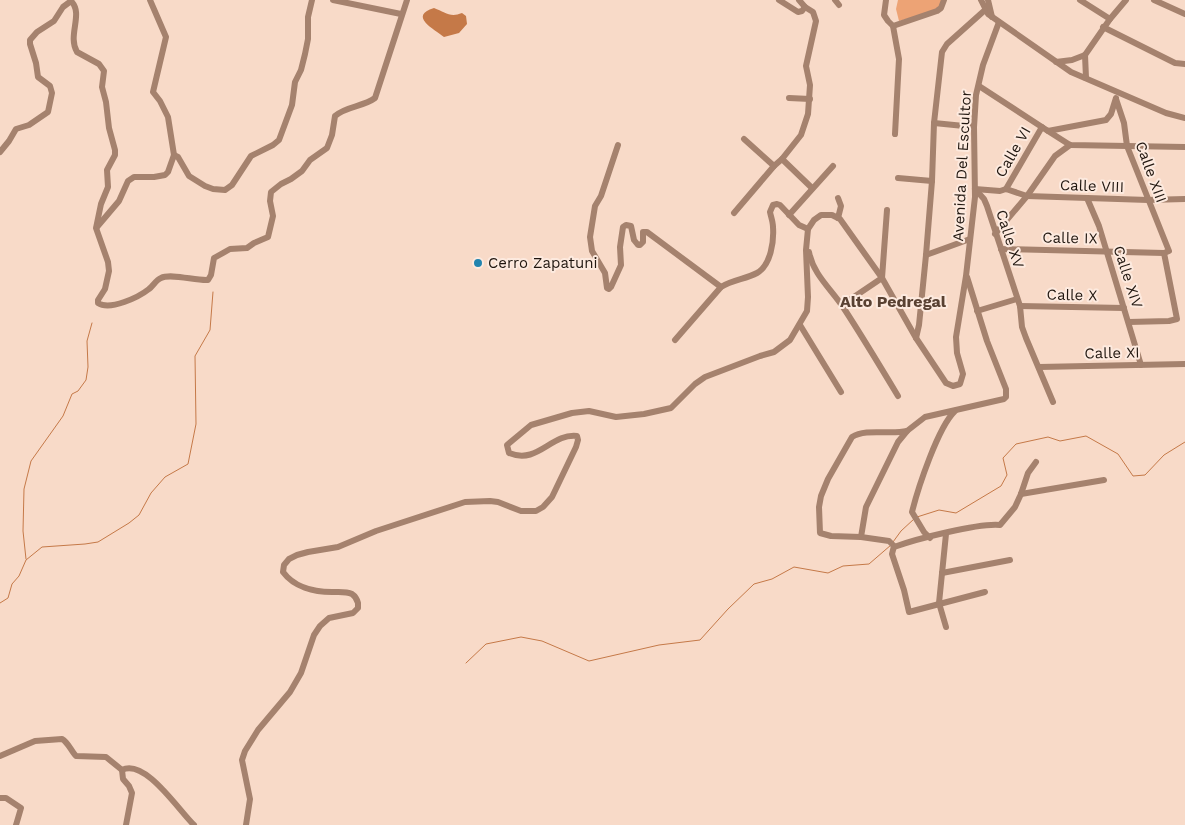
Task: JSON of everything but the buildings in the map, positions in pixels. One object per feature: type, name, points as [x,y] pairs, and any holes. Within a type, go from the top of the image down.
[{"type":"street","points":[[96,228],[119,201],[128,180],[134,177],[154,177],[165,174],[168,172],[174,155],[168,117],[153,92],[166,37],[150,0]]},
{"type":"street","points":[[174,155],[178,157],[186,173],[195,180],[213,189],[225,190],[232,185],[251,156],[279,140],[292,105],[295,82],[306,54],[308,17],[312,0]]},
{"type":"street","points":[[333,0],[365,3],[401,14]]},
{"type":"street","points":[[0,152],[16,129],[29,125],[48,112],[52,92],[50,86],[38,77],[30,40],[37,32],[54,21],[63,7],[71,1],[76,11],[73,32],[75,48],[77,52],[99,64],[104,71],[102,86],[109,128],[116,150],[107,170],[108,187],[101,204],[96,228],[108,262],[109,271],[105,288],[98,303],[100,305],[127,302],[144,293],[160,278],[208,280],[211,275],[214,258],[230,248],[247,248],[268,237],[273,216],[270,192],[302,171],[310,160],[328,148],[335,116],[370,102],[374,98],[382,80],[401,14],[407,0]]},
{"type":"street","points":[[779,0],[796,12],[802,11],[805,7]]},
{"type":"street","points":[[734,213],[774,166],[782,160],[803,131],[810,99],[810,85],[806,66],[816,22],[813,12],[799,0]]},
{"type":"street","points":[[886,0],[884,9],[886,18],[893,26],[899,59],[895,134]]},
{"type":"street","points":[[893,26],[936,11],[941,8],[944,0]]},
{"type":"street","points":[[981,0],[985,10],[992,17],[1071,72],[1166,113],[1185,118]]},
{"type":"street","points":[[988,0],[992,17]]},
{"type":"street","points":[[1080,0],[1088,3],[1110,19]]},
{"type":"street","points":[[1056,62],[1072,60],[1085,55],[1103,28],[1126,0]]},
{"type":"street","points":[[1154,0],[1185,13]]},
{"type":"street","points":[[916,338],[926,256],[934,123],[942,52],[947,44],[985,10]]},
{"type":"street","name":"Avenida Del Escultor","points":[[838,218],[882,278],[916,338],[946,384],[953,386],[960,384],[963,374],[957,354],[956,337],[966,276],[975,189],[974,127],[978,86],[983,65],[999,22]]},
{"type":"street","points":[[1103,28],[1175,63],[1185,64]]},
{"type":"street","points":[[1085,55],[1086,78]]},
{"type":"street","points":[[978,86],[1070,145],[1185,147]]},
{"type":"street","points":[[1045,129],[1106,120],[1111,114],[1116,99],[1116,91]]},
{"type":"street","points":[[789,98],[810,99]]},
{"type":"street","name":"Calle XIII","points":[[1116,99],[1124,123],[1127,146],[1166,252]]},
{"type":"street","points":[[934,123],[974,127]]},
{"type":"street","name":"Calle VI","points":[[1006,188],[1045,129]]},
{"type":"street","points":[[744,139],[774,166]]},
{"type":"street","points":[[618,145],[596,206],[590,237],[592,251],[605,273],[606,288],[609,289],[611,287],[621,265],[620,247],[623,227],[626,225],[631,226],[634,240],[638,244],[640,245],[643,242],[643,232],[647,232],[721,287]]},
{"type":"street","points":[[995,234],[1027,196],[1055,156],[1070,145]]},
{"type":"street","points":[[782,160],[812,188]]},
{"type":"street","points":[[789,215],[833,166]]},
{"type":"street","points":[[898,178],[932,181]]},
{"type":"street","points":[[975,189],[1000,191],[1006,188]]},
{"type":"street","name":"Calle VIII","points":[[1006,188],[1027,196],[1148,200],[1185,199]]},
{"type":"street","name":"Calle XV","points":[[975,189],[984,199],[1020,306]]},
{"type":"street","points":[[246,825],[250,799],[242,760],[245,751],[258,730],[290,692],[301,673],[314,635],[320,626],[329,618],[353,614],[358,608],[358,603],[352,594],[306,588],[294,582],[283,572],[284,565],[288,559],[308,552],[338,547],[376,531],[465,502],[498,502],[521,511],[536,511],[543,508],[552,498],[574,452],[578,440],[577,436],[563,437],[538,452],[522,457],[510,453],[507,445],[531,425],[572,413],[588,411],[616,417],[644,414],[671,408],[695,384],[706,377],[779,349],[790,340],[807,311],[806,247],[808,229],[814,220],[821,215],[830,214],[838,218],[841,206],[838,198]]},
{"type":"street","name":"Calle XIV","points":[[1087,198],[1099,226],[1141,365]]},
{"type":"street","points":[[675,340],[721,287],[755,274],[765,266],[773,236],[774,227],[770,212],[773,205],[777,204],[799,226],[808,229]]},
{"type":"street","points":[[842,305],[882,278],[887,210]]},
{"type":"street","points":[[926,256],[970,239]]},
{"type":"street","points":[[806,247],[810,260],[825,284],[842,305],[898,396]]},
{"type":"street","name":"Calle IX","points":[[1001,249],[1166,252]]},
{"type":"street","points":[[1129,322],[1169,322],[1177,319],[1166,252]]},
{"type":"street","points":[[861,537],[866,507],[898,442],[907,431],[926,417],[1006,397],[1006,389],[987,341],[966,276]]},
{"type":"street","points":[[977,311],[1017,298]]},
{"type":"street","points":[[1020,306],[1024,332],[1053,402]]},
{"type":"street","name":"Calle X","points":[[1020,306],[1124,308]]},
{"type":"street","points":[[800,325],[841,392]]},
{"type":"street","name":"Calle XI","points":[[1039,367],[1185,364]]},
{"type":"street","points":[[930,538],[912,512],[925,472],[944,428],[955,411]]},
{"type":"street","points":[[894,547],[889,541],[861,537],[831,536],[820,533],[820,504],[828,479],[852,437],[858,433],[907,431]]},
{"type":"street","points":[[894,547],[991,524],[1000,525],[1015,506],[1025,481],[1036,462]]},
{"type":"street","points":[[1021,494],[1104,480]]},
{"type":"street","points":[[946,534],[939,603],[946,627]]},
{"type":"street","points":[[894,547],[892,554],[909,612],[985,592]]},
{"type":"street","points":[[942,573],[1010,560]]},
{"type":"street","points":[[0,756],[35,741],[62,739],[66,741],[76,756],[106,757],[122,770],[123,779],[132,793],[126,825]]},
{"type":"street","points":[[122,770],[130,768],[139,770],[152,779],[194,825]]},
{"type":"street","points":[[0,798],[6,798],[21,808],[16,825]]},
{"type":"shaded area","points":[[898,0],[945,0],[943,9],[899,21],[896,9]]},
{"type":"shaded area","points":[[434,8],[451,15],[462,13],[466,16],[467,24],[459,33],[444,37],[423,19],[423,15],[427,11]]},
{"type":"waterway","points":[[0,603],[8,598],[12,584],[19,576],[26,560],[42,547],[98,542],[139,515],[151,493],[165,477],[188,464],[196,424],[195,356],[210,330],[213,292]]},
{"type":"waterway","points":[[26,559],[23,531],[24,489],[31,461],[63,416],[72,394],[78,391],[86,380],[88,367],[87,341],[92,323]]},
{"type":"waterway","points":[[917,517],[939,510],[956,513],[1001,486],[1007,475],[1003,458],[1016,444],[1048,437],[1060,441],[1086,436],[1118,454],[1133,476],[1145,475],[1164,455],[1185,442]]},
{"type":"waterway","points":[[893,542],[901,531],[914,519]]},
{"type":"waterway","points":[[466,663],[486,644],[521,637],[542,641],[589,661],[659,645],[700,640],[754,584],[772,579],[794,567],[828,573],[843,566],[869,564],[891,545]]},
{"type":"place","name":"Cerro Zapatuni","points":[[478,263]]},
{"type":"district","name":"Alto Pedregal","points":[[893,301]]}]
